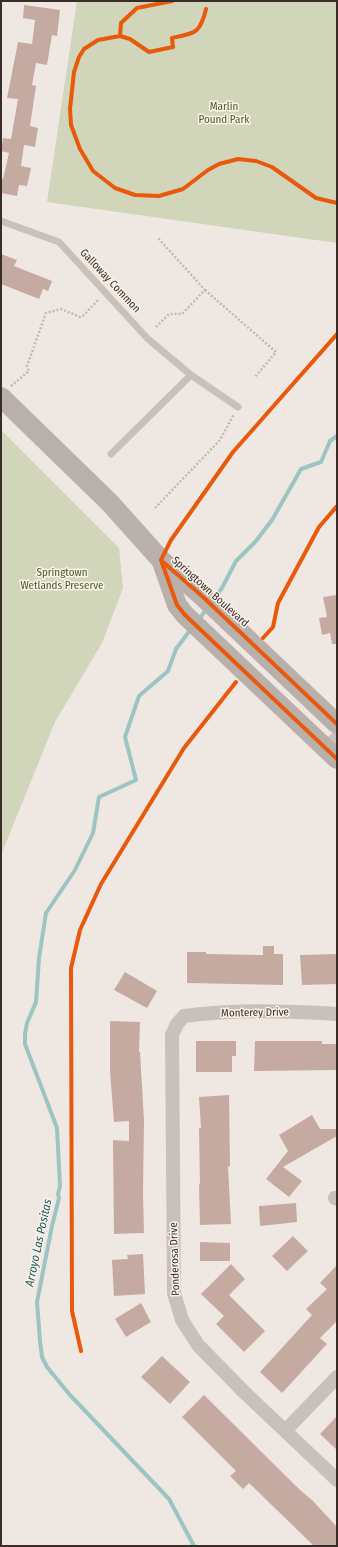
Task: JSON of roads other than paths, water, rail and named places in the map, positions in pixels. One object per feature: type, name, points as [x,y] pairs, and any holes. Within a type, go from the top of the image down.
[{"type":"street","name":"Springtown Boulevard","points":[[4,393],[110,503],[161,560],[242,633],[337,724]]},
{"type":"street","name":"Springtown Boulevard","points":[[161,560],[177,605],[185,615],[224,652],[333,748]]},
{"type":"street","name":"Monterey Drive","points":[[177,1024],[184,1016],[196,1014],[258,1011],[337,1014]]},
{"type":"street","name":"Ponderosa Drive","points":[[177,1024],[172,1035],[174,1293],[182,1320],[198,1345],[337,1480]]},
{"type":"street","points":[[285,1431],[337,1377]]},
{"type":"lane","name":"Galloway Common","points":[[1,221],[59,242],[148,338],[191,375],[238,406]]},
{"type":"lane","points":[[111,454],[191,375]]},
{"type":"waterway","name":"Arroyo Las Positas","points":[[213,600],[222,588],[236,561],[256,541],[272,520],[301,469],[321,462],[330,441],[337,436]]},
{"type":"waterway","name":"Arroyo Las Positas","points":[[198,621],[207,608]]},
{"type":"waterway","name":"Arroyo Las Positas","points":[[191,629],[176,649],[168,671],[139,696],[125,737],[136,780],[99,797],[93,833],[75,870],[46,913],[39,958],[36,1002],[27,1023],[25,1044],[57,1128],[60,1186],[58,1194],[59,1198],[37,1302],[42,1357],[47,1367],[70,1395],[169,1499],[194,1546]]},
{"type":"park label","name":"Marlin Pound Park","points":[[224,113]]},
{"type":"park label","name":"Springtown Wetlands Preserve","points":[[62,579]]}]
